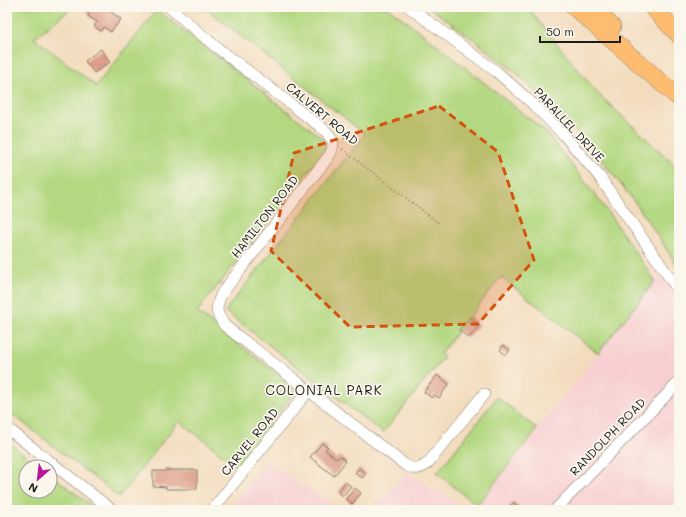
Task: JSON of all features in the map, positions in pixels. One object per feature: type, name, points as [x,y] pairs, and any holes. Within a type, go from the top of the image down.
[{"type":"highway","points":[[574,7],[679,97]]},
{"type":"highway","points":[[593,7],[679,97]]},
{"type":"highway","points":[[652,7],[679,34]]},
{"type":"street","name":"CALVERT ROAD","points":[[169,7],[215,46],[326,131],[333,142]]},
{"type":"street","name":"PARALLEL DRIVE","points":[[409,7],[497,72],[533,104],[564,135],[599,176],[679,291]]},
{"type":"street","name":"HAMILTON ROAD","points":[[309,390],[225,326],[219,317],[216,308],[222,293],[329,156],[332,150],[333,142]]},
{"type":"street","name":"RANDOLPH ROAD","points":[[555,510],[679,382]]},
{"type":"street","points":[[309,390],[405,465],[416,469],[422,468],[428,463],[484,394]]},
{"type":"street","name":"CARVEL ROAD","points":[[212,510],[309,390]]},
{"type":"street","points":[[7,428],[112,510]]},
{"type":"path","name":"CALVERT ROAD","points":[[333,142],[440,224]]},
{"type":"highlighted area","points":[[439,106],[498,152],[534,260],[478,324],[350,327],[271,251],[294,153]]},
{"type":"shaded area","points":[[659,276],[679,290],[679,510],[474,510]]},
{"type":"shaded area","points":[[267,461],[340,510],[228,510]]},
{"type":"shaded area","points":[[407,472],[467,510],[372,510]]},
{"type":"green space","points":[[7,7],[73,7],[34,38],[96,86],[157,10],[330,144],[197,312],[297,389],[237,466],[179,421],[119,497],[7,410]]},
{"type":"green space","points":[[204,7],[387,7],[546,132],[602,204],[655,281],[598,353],[501,277],[440,354],[444,357],[383,433],[225,311],[365,134]]},
{"type":"green space","points":[[429,7],[527,7],[597,93],[679,169],[679,268],[637,205],[595,152],[561,116],[522,78],[489,51]]},
{"type":"green space","points":[[497,397],[537,429],[477,505],[437,473]]},
{"type":"green space","points":[[7,441],[30,459],[18,459],[18,499],[58,499],[58,480],[97,510],[7,510]]},
{"type":"building","points":[[90,7],[111,7],[113,8],[111,12],[121,19],[111,32],[104,27],[101,31],[94,26],[97,22],[88,16],[89,14],[86,12]]},
{"type":"building","points":[[101,49],[110,62],[94,73],[85,61]]},
{"type":"building","points":[[470,317],[479,325],[469,338],[459,330]]},
{"type":"building","points":[[503,345],[510,350],[506,355],[500,350]]},
{"type":"building","points":[[437,375],[449,384],[439,398],[434,395],[432,398],[424,392]]},
{"type":"building","points":[[322,443],[328,447],[325,450],[337,459],[340,456],[346,461],[334,476],[310,457]]},
{"type":"building","points":[[359,468],[366,473],[362,478],[355,473]]},
{"type":"building","points":[[197,470],[197,489],[166,489],[166,487],[153,486],[153,471]]},
{"type":"building","points":[[345,482],[351,486],[343,496],[338,492]]},
{"type":"building","points":[[355,488],[361,493],[352,504],[346,499]]},
{"type":"building","points":[[514,502],[521,510],[506,510]]},
{"type":"district","name":"COLONIAL PARK","points":[[324,390]]}]
